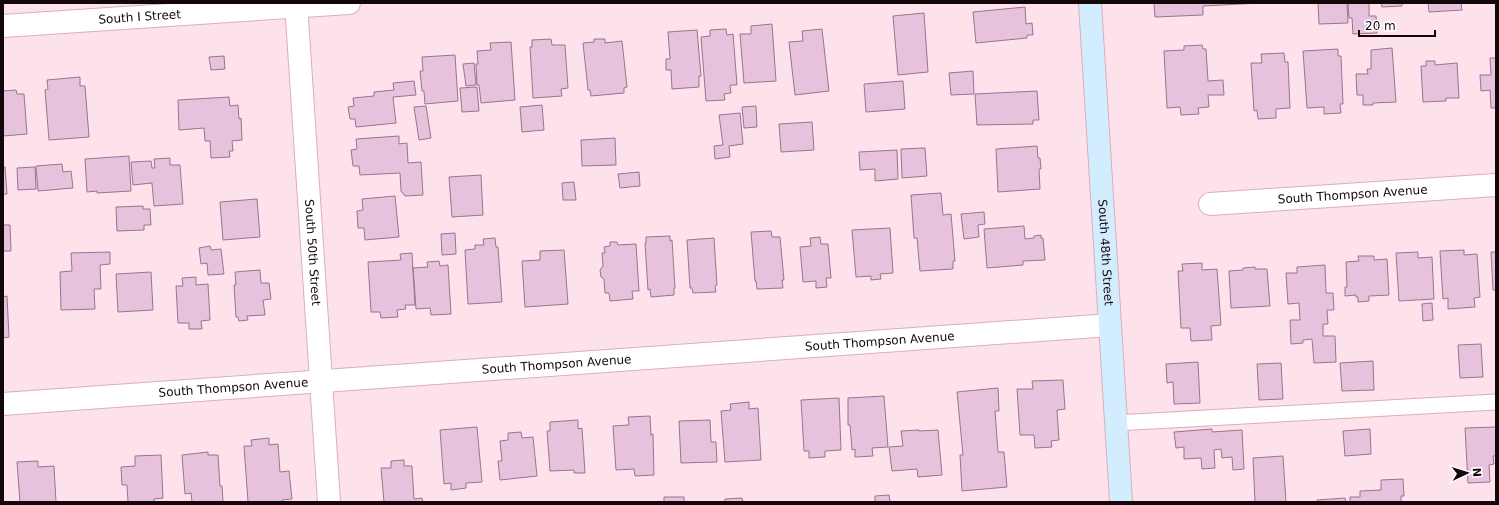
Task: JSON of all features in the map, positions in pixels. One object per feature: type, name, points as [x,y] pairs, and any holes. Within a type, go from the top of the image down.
[{"type":"main road","name":"South 48th Street","points":[[1090,3],[1121,502]]},
{"type":"street","name":"South I Street","points":[[3,26],[297,5],[349,3]]},
{"type":"street","name":"South 50th Street","points":[[297,5],[330,502]]},
{"type":"street","name":"South Thompson Avenue","points":[[1210,204],[1496,185]]},
{"type":"street","name":"South Thompson Avenue","points":[[3,404],[1110,325]]},
{"type":"lane","points":[[1116,423],[1496,402]]},
{"type":"building","points":[[1154,3],[1261,3],[1203,6],[1203,15],[1155,17]]},
{"type":"building","points":[[1318,3],[1347,3],[1348,23],[1319,24]]},
{"type":"building","points":[[1348,3],[1369,3],[1369,16],[1376,16],[1377,33],[1353,34],[1352,18],[1349,18]]},
{"type":"building","points":[[1381,3],[1402,3],[1402,6],[1382,7]]},
{"type":"building","points":[[1428,3],[1461,3],[1462,10],[1429,12]]},
{"type":"building","points":[[1025,7],[1026,24],[1032,23],[1033,35],[1027,35],[1027,38],[976,43],[973,12]]},
{"type":"building","points":[[924,13],[928,72],[898,75],[893,16]]},
{"type":"building","points":[[772,24],[776,81],[744,83],[740,34],[751,34],[751,26]]},
{"type":"building","points":[[726,29],[727,35],[733,34],[737,85],[730,85],[731,93],[724,94],[725,100],[706,101],[701,37],[710,36],[710,30]]},
{"type":"building","points":[[822,29],[829,91],[795,95],[789,42],[803,41],[802,31]]},
{"type":"building","points":[[697,30],[701,76],[699,76],[699,87],[672,89],[671,70],[666,70],[666,59],[670,59],[668,32]]},
{"type":"building","points":[[551,39],[552,45],[565,45],[568,88],[561,89],[562,96],[533,98],[530,47],[532,47],[532,40]]},
{"type":"building","points":[[594,39],[605,39],[605,43],[622,41],[627,87],[624,88],[624,93],[591,96],[590,90],[588,90],[583,43],[594,42]]},
{"type":"building","points":[[511,42],[515,100],[481,103],[479,85],[477,85],[477,51],[491,50],[490,43]]},
{"type":"building","points":[[1202,45],[1203,49],[1206,49],[1208,81],[1223,80],[1224,95],[1208,95],[1209,107],[1198,108],[1199,114],[1181,115],[1180,107],[1167,108],[1164,51],[1184,50],[1184,46]]},
{"type":"building","points":[[1392,48],[1396,102],[1363,105],[1363,95],[1357,95],[1356,74],[1368,74],[1367,69],[1371,69],[1371,50]]},
{"type":"building","points":[[1338,49],[1338,56],[1341,56],[1343,104],[1340,104],[1341,113],[1324,114],[1324,107],[1307,108],[1303,51]]},
{"type":"building","points":[[1284,53],[1285,62],[1288,62],[1290,108],[1276,109],[1276,118],[1258,119],[1257,110],[1254,111],[1251,63],[1262,63],[1261,54]]},
{"type":"building","points":[[455,55],[458,101],[425,104],[420,71],[423,71],[422,57]]},
{"type":"building","points":[[224,56],[225,69],[211,70],[209,57]]},
{"type":"building","points":[[1490,58],[1496,58],[1496,108],[1491,108],[1490,90],[1481,91],[1480,75],[1491,75]]},
{"type":"building","points":[[1426,61],[1435,61],[1435,65],[1457,63],[1459,98],[1446,98],[1446,101],[1423,102],[1421,66],[1426,66]]},
{"type":"building","points":[[474,63],[476,85],[466,86],[463,64]]},
{"type":"building","points":[[973,71],[974,94],[951,95],[949,73]]},
{"type":"building","points":[[80,77],[80,86],[85,86],[89,137],[49,140],[45,90],[48,89],[47,80]]},
{"type":"building","points":[[414,81],[416,95],[393,97],[396,123],[356,127],[355,119],[350,119],[348,107],[354,106],[353,98],[374,96],[374,92],[394,90],[393,83]]},
{"type":"building","points":[[903,81],[905,109],[866,112],[864,84]]},
{"type":"building","points":[[477,87],[479,111],[462,112],[460,88]]},
{"type":"building","points":[[16,90],[17,94],[24,94],[27,134],[3,136],[3,91]]},
{"type":"building","points":[[1037,91],[1039,120],[1033,120],[1033,124],[977,125],[975,94]]},
{"type":"building","points":[[229,97],[230,106],[238,105],[239,119],[241,118],[242,140],[232,141],[233,151],[229,151],[230,157],[211,158],[210,141],[205,141],[204,128],[179,130],[178,100]]},
{"type":"building","points":[[542,105],[544,130],[522,132],[520,107]]},
{"type":"building","points":[[426,106],[431,138],[419,140],[414,107]]},
{"type":"building","points":[[756,106],[757,127],[744,128],[742,107]]},
{"type":"building","points":[[740,113],[743,144],[729,146],[730,157],[715,159],[714,146],[723,145],[719,115]]},
{"type":"building","points":[[812,122],[814,150],[781,152],[779,124]]},
{"type":"building","points":[[399,136],[399,144],[407,143],[408,163],[421,162],[423,195],[405,196],[401,191],[400,173],[360,175],[359,166],[353,166],[351,150],[357,149],[356,139]]},
{"type":"building","points":[[615,138],[616,165],[582,166],[581,140]]},
{"type":"building","points":[[1037,146],[1041,169],[1039,169],[1040,189],[998,192],[996,149]]},
{"type":"building","points":[[925,148],[927,176],[902,178],[901,149]]},
{"type":"building","points":[[897,150],[898,179],[875,181],[875,169],[860,170],[859,152]]},
{"type":"building","points":[[129,156],[131,191],[97,193],[97,191],[87,192],[85,159]]},
{"type":"building","points":[[170,158],[170,165],[180,165],[183,204],[154,206],[152,183],[133,185],[131,162],[151,161],[152,168],[155,168],[154,159]]},
{"type":"building","points":[[62,164],[63,172],[71,171],[73,188],[38,191],[36,166]]},
{"type":"building","points":[[3,167],[5,167],[7,194],[3,194]]},
{"type":"building","points":[[35,167],[36,189],[18,190],[17,168]]},
{"type":"building","points":[[639,172],[640,186],[620,188],[618,174]]},
{"type":"building","points":[[481,175],[483,215],[452,217],[449,177]]},
{"type":"building","points":[[574,182],[576,200],[563,200],[562,183]]},
{"type":"building","points":[[941,193],[943,215],[951,214],[955,261],[953,261],[953,269],[920,271],[917,238],[914,238],[911,195]]},
{"type":"building","points":[[395,196],[399,237],[365,240],[364,228],[358,228],[357,211],[363,210],[362,199]]},
{"type":"building","points":[[257,199],[260,237],[223,240],[220,202]]},
{"type":"building","points":[[143,206],[143,209],[150,209],[151,225],[144,225],[144,230],[117,231],[116,207]]},
{"type":"building","points":[[984,212],[985,224],[978,225],[979,237],[964,239],[961,214]]},
{"type":"building","points":[[3,225],[10,225],[11,251],[3,251]]},
{"type":"building","points":[[1024,226],[1025,239],[1034,238],[1034,236],[1041,235],[1041,238],[1043,238],[1045,260],[1023,261],[1023,265],[987,268],[984,229]]},
{"type":"building","points":[[890,228],[893,273],[880,274],[881,279],[871,280],[871,276],[856,277],[852,230]]},
{"type":"building","points":[[771,231],[772,237],[780,237],[784,280],[782,280],[783,288],[757,289],[751,232]]},
{"type":"building","points":[[455,233],[456,254],[442,255],[441,234]]},
{"type":"building","points":[[670,236],[670,241],[672,240],[675,288],[674,295],[651,297],[650,289],[648,290],[645,243],[646,237]]},
{"type":"building","points":[[820,237],[821,244],[828,244],[831,278],[826,278],[827,287],[816,288],[816,281],[803,282],[800,247],[811,246],[810,238]]},
{"type":"building","points":[[495,238],[496,247],[498,247],[502,302],[468,304],[465,250],[475,249],[475,245],[484,245],[483,239]]},
{"type":"building","points":[[714,238],[717,285],[715,286],[716,292],[693,293],[692,288],[690,288],[687,240]]},
{"type":"building","points":[[610,242],[617,242],[618,245],[636,244],[639,291],[632,291],[633,299],[610,301],[609,293],[605,293],[604,279],[601,277],[600,270],[603,266],[602,253],[605,253],[604,247],[610,246]]},
{"type":"building","points":[[210,246],[211,250],[221,249],[224,274],[208,275],[207,263],[201,264],[199,248]]},
{"type":"building","points":[[564,250],[568,304],[525,307],[522,261],[540,260],[540,251]]},
{"type":"building","points":[[1464,250],[1464,255],[1477,254],[1480,297],[1474,298],[1475,307],[1448,309],[1448,298],[1443,299],[1440,251]]},
{"type":"building","points":[[110,252],[110,264],[100,265],[101,289],[94,289],[95,309],[61,310],[60,272],[72,271],[71,253]]},
{"type":"building","points":[[1418,252],[1418,258],[1432,257],[1434,299],[1399,301],[1396,253]]},
{"type":"building","points":[[1491,252],[1496,252],[1496,290],[1493,290]]},
{"type":"building","points":[[412,253],[415,305],[405,305],[406,309],[397,310],[398,317],[381,318],[380,312],[371,312],[368,262],[401,260],[400,254]]},
{"type":"building","points":[[1358,256],[1374,256],[1374,260],[1387,259],[1389,295],[1369,296],[1369,301],[1358,302],[1358,297],[1356,297],[1356,295],[1345,296],[1345,287],[1347,287],[1346,262],[1359,261]]},
{"type":"building","points":[[439,261],[440,266],[448,265],[451,314],[431,315],[430,308],[416,309],[413,268],[428,267],[427,262]]},
{"type":"building","points":[[1202,263],[1202,270],[1217,269],[1221,325],[1211,326],[1212,340],[1191,341],[1190,328],[1181,328],[1178,271],[1183,271],[1182,264]]},
{"type":"building","points":[[1325,265],[1326,293],[1333,293],[1334,310],[1327,310],[1328,324],[1323,324],[1323,336],[1335,336],[1336,362],[1314,363],[1312,339],[1303,340],[1303,343],[1291,344],[1290,320],[1300,320],[1299,303],[1288,304],[1286,273],[1297,273],[1297,267]]},
{"type":"building","points":[[1255,267],[1255,269],[1267,269],[1270,306],[1231,308],[1229,271]]},
{"type":"building","points":[[260,270],[261,283],[269,283],[271,299],[263,300],[265,315],[247,316],[248,320],[239,321],[238,317],[236,317],[234,285],[236,285],[235,272]]},
{"type":"building","points":[[151,272],[153,310],[118,312],[116,274]]},
{"type":"building","points":[[196,277],[196,285],[208,284],[210,320],[201,321],[202,329],[189,329],[189,323],[178,323],[176,286],[183,286],[182,278]]},
{"type":"building","points":[[7,296],[9,337],[3,338],[3,297]]},
{"type":"building","points":[[1432,303],[1433,320],[1423,321],[1422,304]]},
{"type":"building","points":[[1481,344],[1483,377],[1460,378],[1458,345]]},
{"type":"building","points":[[1373,361],[1374,390],[1342,391],[1340,363]]},
{"type":"building","points":[[1198,362],[1200,403],[1174,404],[1173,382],[1167,383],[1166,364]]},
{"type":"building","points":[[1281,363],[1283,399],[1259,400],[1257,364]]},
{"type":"building","points":[[1063,380],[1065,409],[1057,410],[1059,440],[1051,441],[1052,447],[1035,448],[1034,435],[1020,435],[1017,389],[1033,389],[1032,381]]},
{"type":"building","points":[[998,388],[999,411],[995,411],[998,452],[1004,452],[1007,487],[962,491],[960,455],[963,455],[957,392]]},
{"type":"building","points":[[884,396],[888,447],[872,448],[873,456],[855,457],[855,449],[852,450],[850,425],[848,425],[848,398]]},
{"type":"building","points":[[839,398],[841,450],[825,451],[825,457],[809,458],[809,451],[804,451],[801,400]]},
{"type":"building","points":[[749,402],[749,409],[758,408],[761,460],[725,462],[721,411],[731,410],[730,404]]},
{"type":"building","points":[[650,416],[651,435],[653,434],[654,475],[635,476],[634,469],[616,470],[613,426],[629,425],[628,417]]},
{"type":"building","points":[[578,420],[578,429],[582,428],[585,473],[574,473],[574,470],[550,471],[547,431],[550,431],[550,422]]},
{"type":"building","points":[[710,420],[711,442],[716,442],[717,462],[681,463],[679,421]]},
{"type":"building","points":[[477,427],[482,482],[466,483],[466,488],[451,490],[451,483],[444,484],[440,430]]},
{"type":"building","points":[[1496,427],[1496,456],[1493,456],[1494,464],[1489,465],[1490,482],[1468,483],[1465,428]]},
{"type":"building","points":[[1212,429],[1212,432],[1242,430],[1244,469],[1233,470],[1232,457],[1222,458],[1221,449],[1214,450],[1215,468],[1202,469],[1201,458],[1184,459],[1184,447],[1176,448],[1174,432]]},
{"type":"building","points":[[1370,429],[1371,454],[1345,456],[1343,431]]},
{"type":"building","points":[[938,430],[942,475],[918,477],[917,469],[892,471],[889,447],[903,446],[901,431]]},
{"type":"building","points":[[521,432],[522,438],[533,437],[537,476],[500,480],[498,461],[502,461],[500,441],[508,440],[508,433]]},
{"type":"building","points":[[269,438],[269,445],[278,444],[280,472],[289,471],[292,499],[282,500],[282,502],[248,502],[244,446],[252,446],[251,440]]},
{"type":"building","points":[[208,452],[208,455],[218,455],[220,486],[222,486],[223,502],[192,502],[191,493],[185,494],[182,455]]},
{"type":"building","points":[[161,455],[163,498],[154,499],[154,502],[128,502],[127,485],[122,485],[121,467],[135,466],[135,456]]},
{"type":"building","points":[[1283,456],[1286,502],[1255,502],[1253,458]]},
{"type":"building","points":[[404,460],[404,466],[412,466],[414,499],[422,498],[423,502],[384,502],[381,468],[391,468],[391,461]]},
{"type":"building","points":[[38,461],[38,467],[54,466],[56,502],[20,502],[17,462]]},
{"type":"building","points":[[1403,479],[1404,496],[1401,496],[1401,502],[1350,502],[1350,497],[1360,497],[1360,491],[1381,490],[1381,480]]},
{"type":"building","points":[[889,495],[890,502],[875,502],[875,496]]},
{"type":"building","points":[[664,497],[684,497],[684,502],[664,502]]},
{"type":"building","points":[[742,498],[743,502],[725,502],[725,499]]},
{"type":"building","points":[[1345,498],[1346,502],[1318,502],[1317,500]]}]
